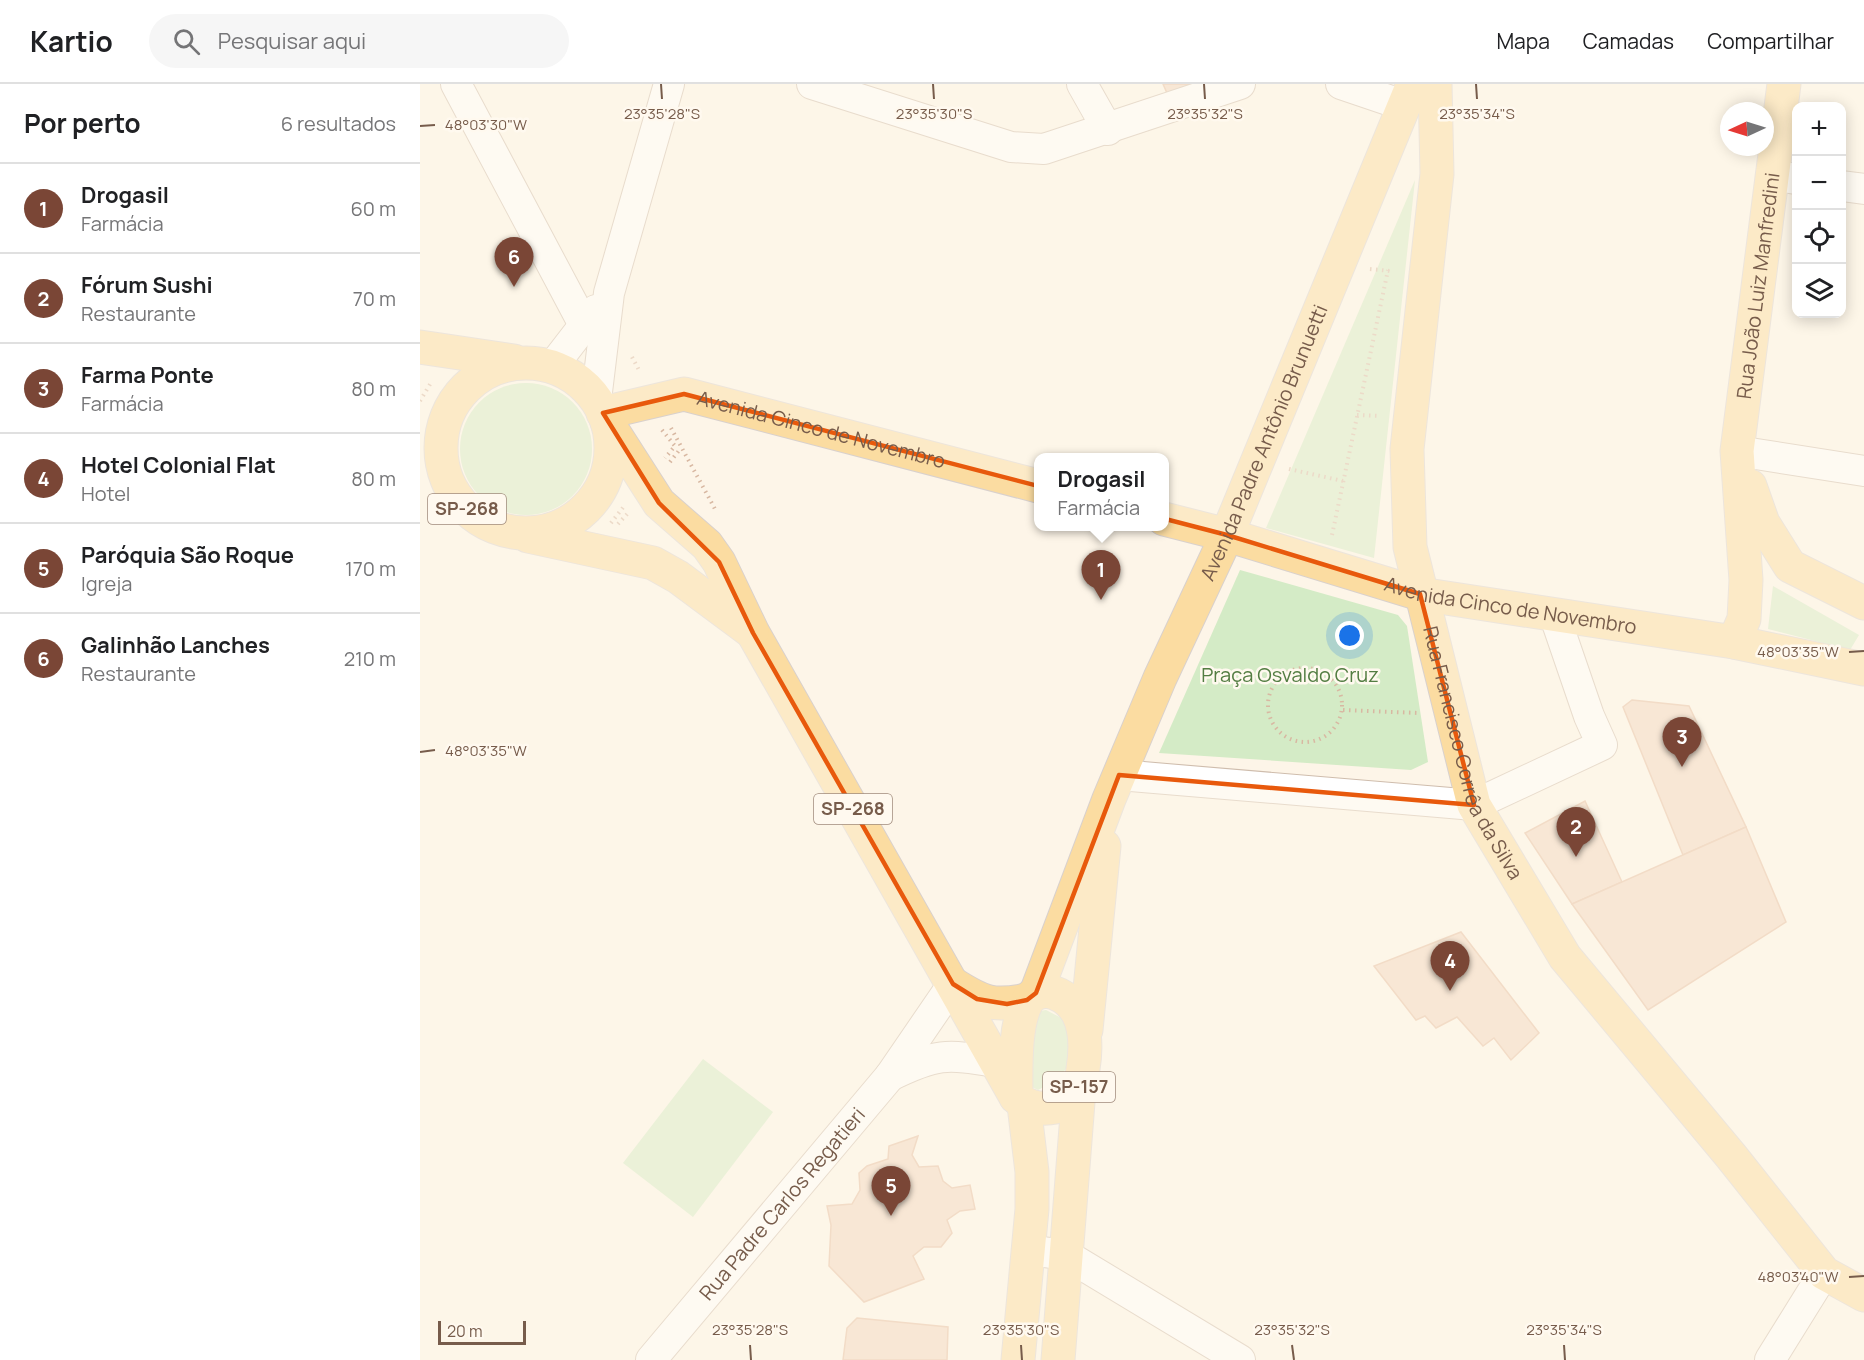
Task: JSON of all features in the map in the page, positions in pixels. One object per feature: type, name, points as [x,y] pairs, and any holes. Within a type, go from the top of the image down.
[{"type":"main road","name":"Rua Francisco Corrêa da Silva","points":[[1435,84],[1437,174],[1407,449],[1410,547],[1474,805],[1565,957],[1731,1156],[1824,1273],[1864,1295]]},
{"type":"main road","name":"Rua João Luiz Manfredini","points":[[1734,642],[1744,619],[1746,580],[1737,451],[1784,177],[1784,84]]},
{"type":"main road","name":"Avenida Padre Antônio Brunuetti","points":[[1032,996],[1114,787],[1160,678],[1227,535],[1408,95]]},
{"type":"main road","name":"SP-268","points":[[420,347],[538,365],[576,379],[602,412],[659,503],[707,545],[719,562],[753,633],[1020,1101]]},
{"type":"main road","name":"SP-268","points":[[442,463],[441,438],[448,414],[461,394],[479,377],[494,370],[538,365]]},
{"type":"main road","name":"Avenida Cinco de Novembro","points":[[602,412],[684,394],[1034,485]]},
{"type":"main road","name":"SP-268","points":[[514,533],[543,532],[569,522],[591,504],[605,479],[611,450],[602,412]]},
{"type":"main road","name":"SP-268","points":[[420,417],[451,488],[467,509],[488,525],[514,533],[653,563],[678,577],[753,633]]},
{"type":"main road","points":[[1737,451],[1763,523],[1790,566],[1864,603]]},
{"type":"main road","name":"Avenida Cinco de Novembro","points":[[1169,520],[1227,535],[1420,594],[1734,642],[1864,669]]},
{"type":"main road","name":"Avenida Padre Antônio Brunuetti","points":[[1086,1030],[1114,787]]},
{"type":"main road","name":"SP-268","points":[[953,984],[977,999],[996,1005],[1032,996]]},
{"type":"main road","points":[[1032,996],[1055,993],[1064,998],[1074,1007],[1086,1030]]},
{"type":"main road","name":"SP-157","points":[[1018,1360],[1028,1250],[1032,1172],[1016,1063],[1022,1017],[1032,996]]},
{"type":"main road","name":"SP-157","points":[[1058,1360],[1079,1089],[1086,1030]]},
{"type":"main road","name":"SP-157","points":[[1020,1101],[1045,1109],[1056,1106],[1079,1089]]},
{"type":"street","points":[[456,84],[593,335],[602,412]]},
{"type":"street","points":[[538,365],[593,335],[609,293],[669,84]]},
{"type":"street","points":[[812,84],[1011,147],[1044,149],[1108,130],[1240,84]]},
{"type":"street","points":[[1082,84],[1108,130]]},
{"type":"street","points":[[1341,84],[1408,95]]},
{"type":"street","points":[[1846,187],[1864,189]]},
{"type":"street","points":[[1737,451],[1864,471]]},
{"type":"street","points":[[1114,787],[1474,805],[1602,745],[1589,716],[1554,615]]},
{"type":"street","name":"Rua Padre Carlos Regatieri","points":[[651,1360],[890,1076],[953,984]]},
{"type":"street","points":[[890,1076],[921,1060],[944,1055],[996,1062]]},
{"type":"street","points":[[1028,1250],[1066,1255],[1240,1360]]},
{"type":"street","points":[[1770,1360],[1824,1273]]},
{"type":"path","points":[[1337,268],[1388,270],[1426,276]]},
{"type":"path","points":[[1326,565],[1388,270]]},
{"type":"path","points":[[593,335],[629,351],[720,518]]},
{"type":"path","points":[[1257,462],[1343,482]]},
{"type":"path","points":[[1307,667],[1322,671],[1334,681],[1342,695],[1343,710],[1337,725],[1327,737],[1310,743],[1292,741],[1277,731],[1269,715],[1269,697],[1277,680],[1292,670],[1307,667]]},
{"type":"path","points":[[1343,710],[1450,715]]},
{"type":"highlighted area","points":[[684,394],[1227,535],[1420,594],[1474,805],[1119,775],[1036,993],[1027,1000],[1007,1004],[977,999],[953,984],[753,633],[719,562],[659,503],[603,413]]},
{"type":"green space","points":[[1415,180],[1374,558],[1266,528]]},
{"type":"green space","points":[[526,383],[551,388],[572,403],[587,424],[592,449],[587,474],[572,495],[551,510],[526,515],[501,510],[480,495],[465,474],[460,449],[465,424],[480,403],[501,388]]},
{"type":"green space","name":"Praça Osvaldo Cruz","points":[[1240,570],[1398,615],[1407,626],[1428,762],[1411,770],[1159,753]]},
{"type":"green space","points":[[1773,586],[1859,635],[1850,650],[1768,629]]},
{"type":"green space","points":[[1046,1010],[1069,1022],[1070,1055],[1065,1071],[1038,1090],[1030,1086],[1034,1012]]},
{"type":"green space","points":[[703,1059],[773,1112],[693,1217],[623,1163]]},
{"type":"building","points":[[1163,84],[1192,84],[1167,93]]},
{"type":"building","points":[[1632,700],[1689,706],[1746,827],[1683,855],[1623,707]]},
{"type":"building","points":[[1585,801],[1622,882],[1572,904],[1525,833]]},
{"type":"building","points":[[1746,827],[1786,922],[1648,1010],[1572,904]]},
{"type":"building","points":[[1461,932],[1539,1033],[1511,1060],[1494,1038],[1483,1046],[1457,1017],[1436,1028],[1425,1016],[1416,1020],[1374,966]]},
{"type":"building","points":[[918,1136],[912,1155],[919,1167],[938,1166],[943,1181],[952,1188],[970,1185],[975,1209],[960,1211],[947,1220],[952,1233],[941,1247],[924,1247],[913,1256],[924,1279],[864,1302],[829,1266],[831,1225],[827,1206],[852,1204],[860,1190],[859,1173],[867,1166],[888,1159],[889,1146]]},
{"type":"building","points":[[857,1318],[948,1327],[947,1360],[843,1360],[847,1328]]},
{"type":"place","name":"Galinhão Lanches","points":[[514,287]]},
{"type":"place","name":"Drogasil","points":[[1101,600]]},
{"type":"place","name":"Farma Ponte","points":[[1682,767]]},
{"type":"place","name":"Fórum Sushi","points":[[1576,857]]},
{"type":"place","name":"Hotel Colonial Flat","points":[[1450,991]]},
{"type":"place","name":"Paróquia São Roque","points":[[891,1216]]}]
